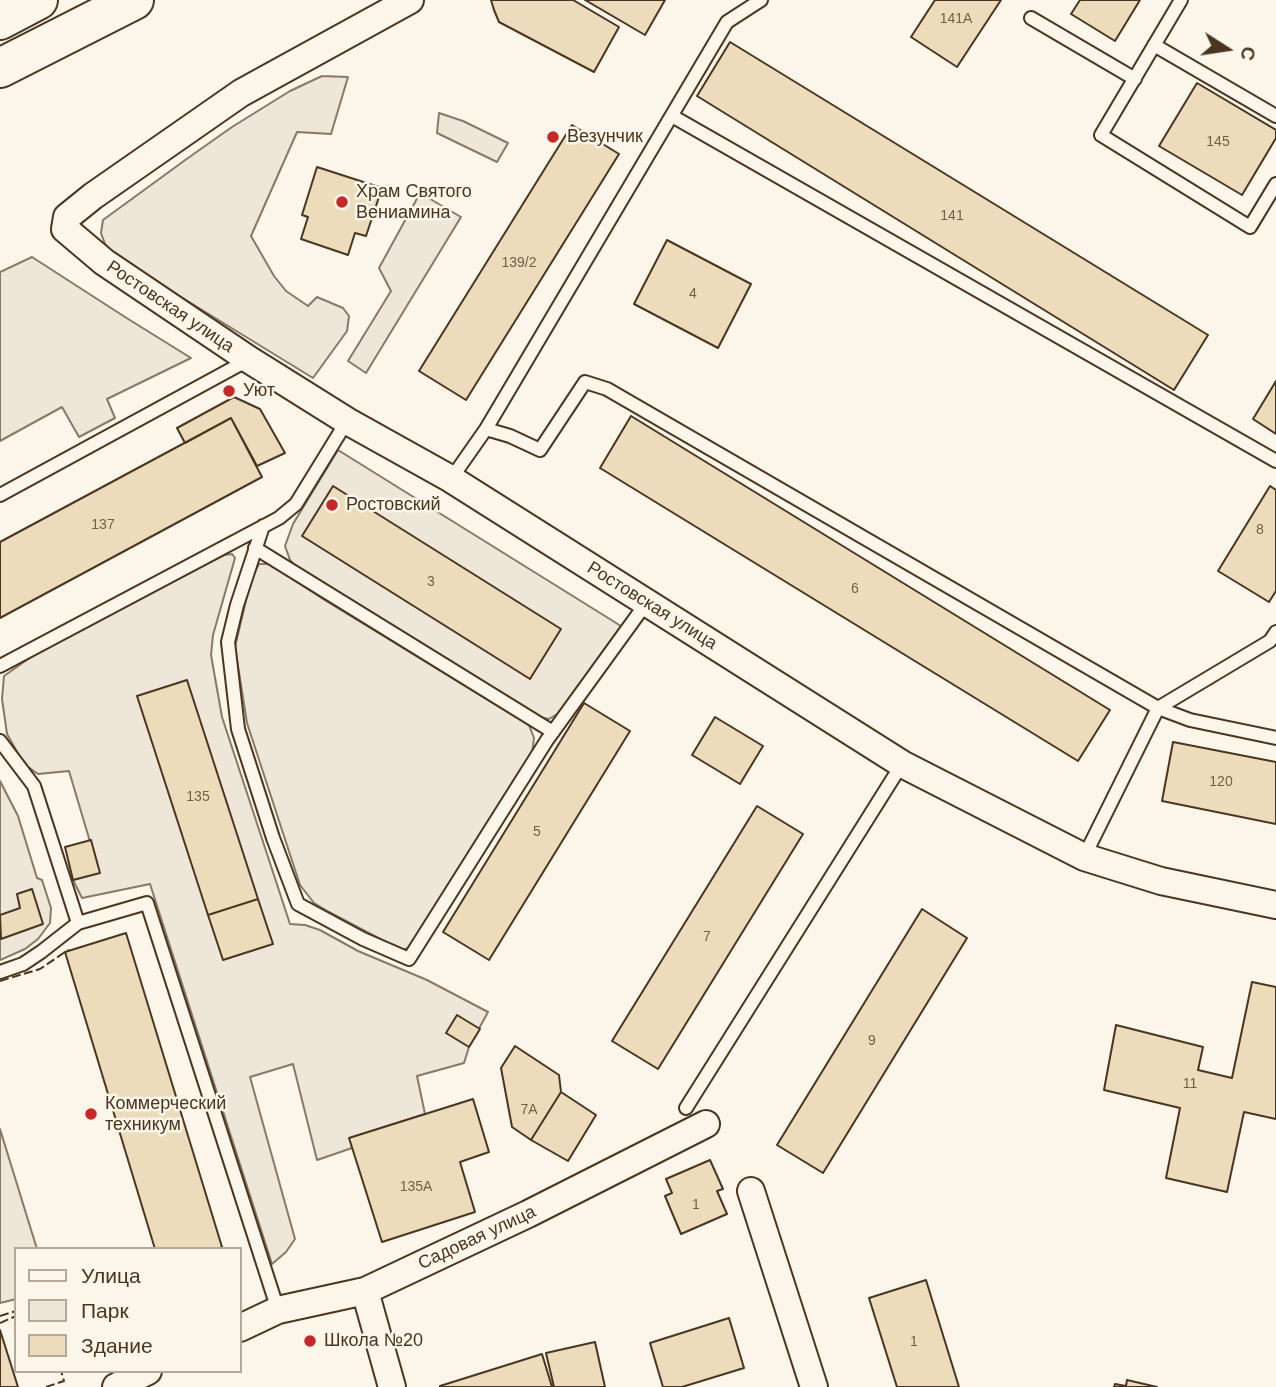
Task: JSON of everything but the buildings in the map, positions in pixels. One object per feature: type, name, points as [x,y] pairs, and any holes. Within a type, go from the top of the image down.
[{"type":"main road","points":[[0,19],[38,0]]},
{"type":"main road","points":[[0,68],[134,0]]},
{"type":"street","name":"Ростовская улица","points":[[410,0],[241,93],[93,196],[67,217],[65,229],[104,262],[248,359],[347,421],[451,478],[902,764],[1084,857],[1161,881],[1276,905]]},
{"type":"street","name":"Садовая улица","points":[[242,1327],[278,1310],[365,1291],[528,1214],[696,1116]]},
{"type":"street","points":[[751,1191],[814,1387]]},
{"type":"street","points":[[365,1291],[392,1387]]},
{"type":"street","points":[[116,1387],[144,1373]]},
{"type":"lane","points":[[451,478],[486,429],[727,23],[761,0]]},
{"type":"lane","points":[[1181,0],[1101,135],[1250,227],[1276,184]]},
{"type":"lane","points":[[1031,18],[1135,79]]},
{"type":"lane","points":[[1154,45],[1276,116]]},
{"type":"lane","points":[[671,116],[1276,461]]},
{"type":"lane","points":[[0,495],[248,359]]},
{"type":"lane","points":[[486,429],[510,436],[540,450],[585,382],[607,389],[1158,708],[1190,720],[1276,737]]},
{"type":"lane","points":[[0,666],[279,518],[296,504],[347,421]]},
{"type":"lane","points":[[263,526],[228,642],[237,729],[273,838],[298,904],[363,939],[409,959],[553,732],[647,602]]},
{"type":"lane","points":[[255,548],[553,732]]},
{"type":"lane","points":[[1084,857],[1158,708],[1270,641],[1276,632]]},
{"type":"lane","points":[[0,741],[34,786],[78,923]]},
{"type":"lane","points":[[696,1116],[902,764]]},
{"type":"lane","points":[[0,972],[23,964],[78,923],[147,904],[278,1310]]},
{"type":"green space","points":[[322,76],[348,77],[331,134],[297,132],[251,236],[286,291],[308,306],[317,297],[343,308],[349,316],[347,331],[313,378],[114,256],[101,233],[103,220],[188,158],[290,91]]},
{"type":"green space","points":[[439,113],[463,121],[508,143],[497,162],[437,133]]},
{"type":"green space","points":[[420,193],[461,217],[366,373],[348,361],[391,291],[379,268]]},
{"type":"green space","points":[[32,257],[191,358],[107,399],[115,418],[79,437],[62,407],[0,441],[0,272]]},
{"type":"green space","points":[[338,450],[621,626],[559,713],[549,719],[539,717],[295,566],[285,546],[293,524]]},
{"type":"green space","points":[[232,554],[235,558],[213,635],[211,655],[222,717],[290,924],[320,930],[358,951],[427,980],[488,1012],[469,1047],[464,1063],[417,1076],[425,1114],[350,1138],[352,1148],[317,1160],[293,1064],[250,1077],[295,1239],[286,1252],[272,1264],[150,884],[82,898],[73,880],[99,872],[69,771],[38,774],[24,764],[7,734],[2,699],[4,676],[41,650],[224,555]]},
{"type":"green space","points":[[259,564],[270,564],[529,725],[534,738],[532,754],[409,948],[401,950],[329,912],[314,903],[300,885],[247,723],[235,647],[251,579]]},
{"type":"green space","points":[[0,781],[18,816],[37,878],[42,880],[51,908],[50,923],[38,939],[25,949],[0,960]]},
{"type":"green space","points":[[0,1129],[36,1247],[14,1247],[14,1300],[0,1303]]},
{"type":"fence","points":[[0,981],[40,969],[69,950]]},
{"type":"fence","points":[[0,1316],[14,1312]]},
{"type":"fence","points":[[0,1323],[14,1317]]},
{"type":"fence","points":[[46,1387],[64,1381],[62,1373]]},
{"type":"place","name":"Везунчик","points":[[553,137]]},
{"type":"place","name":"Храм Святого Вениамина","points":[[342,202]]},
{"type":"place","name":"Уют","points":[[229,391]]},
{"type":"place","name":"Ростовский","points":[[332,505]]},
{"type":"place","name":"Коммерческий техникум","points":[[91,1114]]},
{"type":"place","name":"Школа №20","points":[[310,1341]]}]
